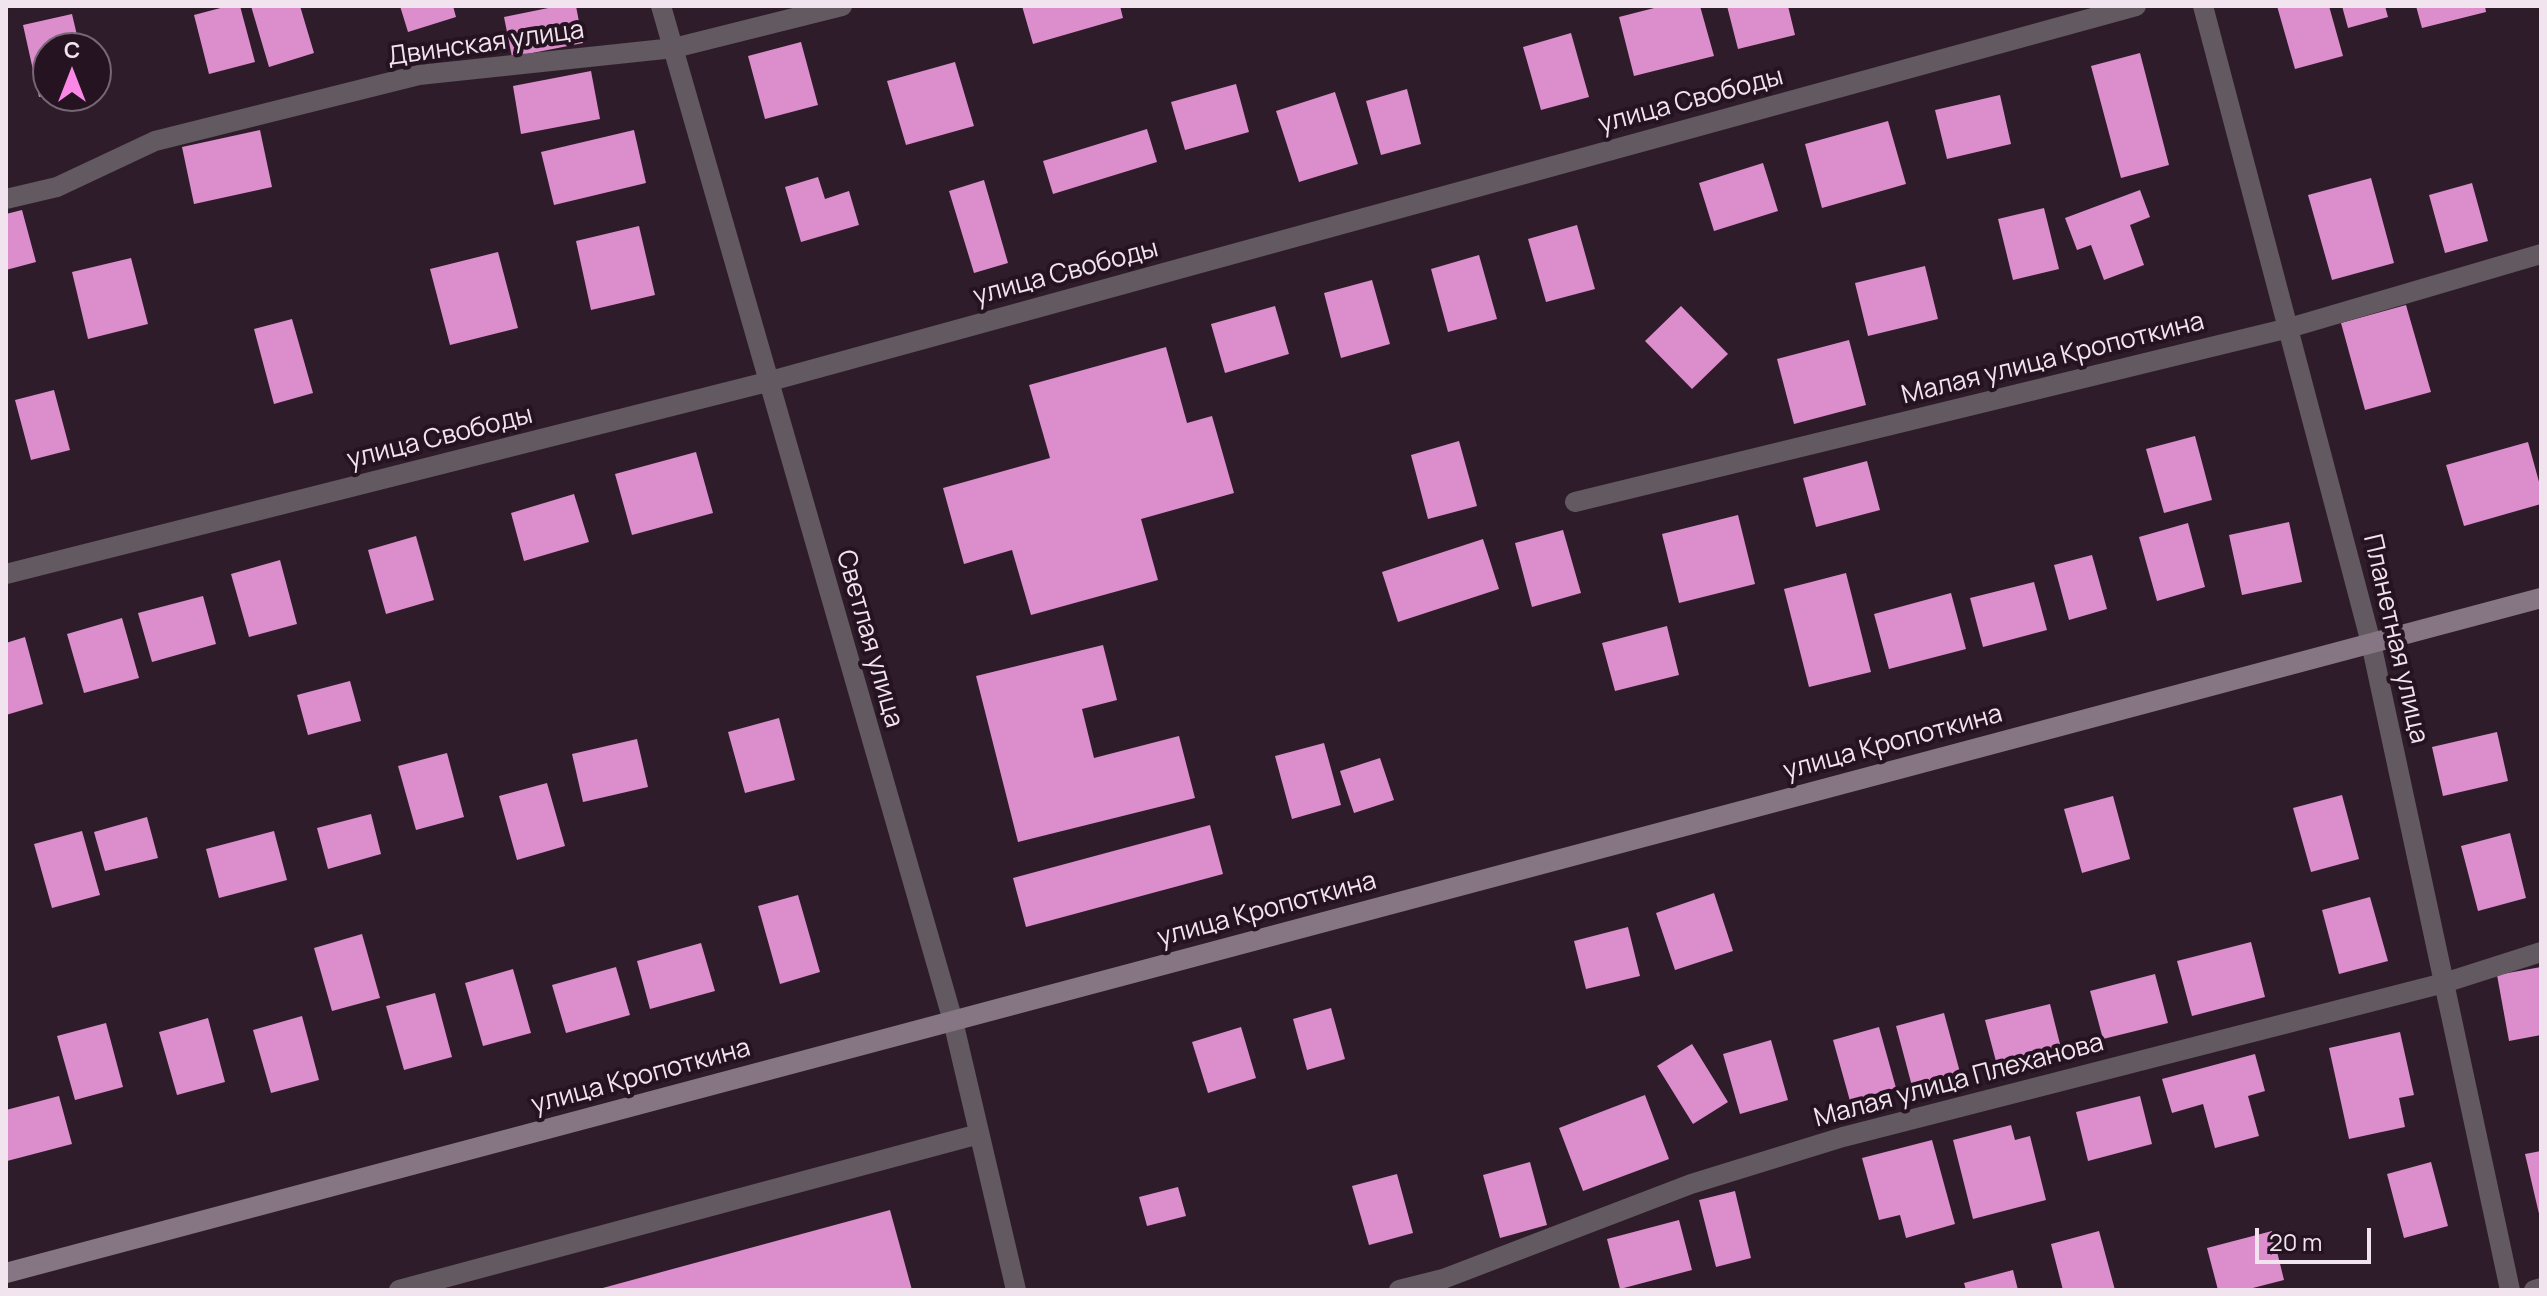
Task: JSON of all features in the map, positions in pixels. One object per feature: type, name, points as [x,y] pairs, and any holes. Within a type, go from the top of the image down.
[{"type":"main road","name":"улица Кропоткина","points":[[6,1273],[2541,598]]},
{"type":"street","name":"Светлая улица","points":[[661,6],[953,1021],[1016,1290]]},
{"type":"street","name":"Двинская улица","points":[[6,199],[57,187],[155,141],[419,75],[674,48],[842,6]]},
{"type":"street","name":"улица Свободы","points":[[6,574],[767,382],[2136,6]]},
{"type":"street","name":"Планетная улица","points":[[2203,6],[2371,643],[2510,1290]]},
{"type":"street","name":"Малая улица Кропоткина","points":[[1575,502],[2289,328],[2541,254]]},
{"type":"street","name":"Малая улица Плеханова","points":[[1399,1290],[1443,1279],[1691,1184],[1843,1137],[2444,983],[2541,952]]},
{"type":"street","points":[[399,1290],[979,1134]]},
{"type":"street","points":[[2534,1290],[2541,1288]]},
{"type":"building","points":[[240,6],[255,62],[209,74],[194,15]]},
{"type":"building","points":[[251,6],[300,6],[314,53],[269,67]]},
{"type":"building","points":[[400,6],[453,6],[456,17],[408,32]]},
{"type":"building","points":[[558,6],[576,6],[583,43],[512,57],[504,17]]},
{"type":"building","points":[[1022,6],[1120,6],[1123,18],[1033,44]]},
{"type":"building","points":[[1662,6],[1700,6],[1714,56],[1634,76],[1619,17]]},
{"type":"building","points":[[1727,6],[1788,6],[1795,35],[1738,49]]},
{"type":"building","points":[[2277,6],[2329,6],[2343,56],[2295,69]]},
{"type":"building","points":[[2342,6],[2385,6],[2388,17],[2348,28]]},
{"type":"building","points":[[2416,6],[2485,6],[2486,12],[2422,28]]},
{"type":"building","points":[[72,14],[76,32],[32,32],[32,66],[23,25]]},
{"type":"building","points":[[1571,33],[1589,97],[1541,110],[1523,47]]},
{"type":"building","points":[[801,42],[818,105],[765,119],[748,56]]},
{"type":"building","points":[[2140,53],[2169,165],[2121,178],[2091,66]]},
{"type":"building","points":[[955,62],[974,126],[906,145],[887,81]]},
{"type":"building","points":[[591,71],[600,119],[521,134],[513,86]]},
{"type":"building","points":[[1236,84],[1249,132],[1185,150],[1171,102]]},
{"type":"building","points":[[1407,89],[1421,144],[1381,155],[1366,101]]},
{"type":"building","points":[[1335,92],[1358,164],[1299,182],[1276,111]]},
{"type":"building","points":[[2000,95],[2011,144],[1947,159],[1935,110]]},
{"type":"building","points":[[1888,121],[1906,184],[1822,208],[1805,144]]},
{"type":"building","points":[[1147,129],[1157,162],[1053,194],[1043,161]]},
{"type":"building","points":[[260,130],[272,187],[194,204],[182,147]]},
{"type":"building","points":[[634,130],[646,183],[554,205],[541,152]]},
{"type":"building","points":[[1763,163],[1778,211],[1714,231],[1699,183]]},
{"type":"building","points":[[818,177],[825,199],[849,191],[859,225],[801,242],[785,187]]},
{"type":"building","points":[[2371,178],[2394,263],[2332,280],[2308,195]]},
{"type":"building","points":[[984,180],[1008,263],[974,273],[949,191]]},
{"type":"building","points":[[2472,183],[2488,241],[2445,253],[2429,195]]},
{"type":"building","points":[[2140,190],[2150,217],[2130,225],[2144,265],[2104,280],[2091,245],[2077,250],[2065,218]]},
{"type":"building","points":[[2044,208],[2059,269],[2013,280],[1998,219]]},
{"type":"building","points":[[22,210],[36,262],[6,270],[6,214]]},
{"type":"building","points":[[1577,225],[1595,289],[1546,302],[1528,239]]},
{"type":"building","points":[[639,226],[655,295],[591,310],[576,241]]},
{"type":"building","points":[[498,252],[518,328],[450,345],[430,269]]},
{"type":"building","points":[[1479,255],[1497,319],[1448,332],[1431,269]]},
{"type":"building","points":[[131,258],[148,324],[88,339],[72,272]]},
{"type":"building","points":[[1925,266],[1938,319],[1868,336],[1855,283]]},
{"type":"building","points":[[1372,280],[1390,344],[1341,358],[1324,293]]},
{"type":"building","points":[[2406,305],[2431,392],[2365,410],[2341,323]]},
{"type":"building","points":[[1275,306],[1289,354],[1225,373],[1211,324]]},
{"type":"building","points":[[1681,306],[1728,354],[1692,389],[1645,341]]},
{"type":"building","points":[[292,319],[313,393],[274,404],[254,329]]},
{"type":"building","points":[[1849,340],[1866,405],[1794,424],[1777,359]]},
{"type":"building","points":[[1166,347],[1187,423],[1212,416],[1234,493],[1141,519],[1158,580],[1031,615],[1012,550],[964,564],[943,488],[1050,458],[1029,385]]},
{"type":"building","points":[[54,390],[70,450],[31,460],[15,400]]},
{"type":"building","points":[[2195,436],[2212,500],[2164,513],[2146,449]]},
{"type":"building","points":[[1459,441],[1477,506],[1428,519],[1411,455]]},
{"type":"building","points":[[2528,442],[2541,489],[2541,504],[2464,526],[2446,465]]},
{"type":"building","points":[[696,452],[713,513],[632,535],[615,474]]},
{"type":"building","points":[[1867,461],[1880,510],[1816,527],[1803,478]]},
{"type":"building","points":[[574,494],[589,542],[524,561],[511,513]]},
{"type":"building","points":[[1738,515],[1755,584],[1679,603],[1662,534]]},
{"type":"building","points":[[2289,522],[2302,582],[2242,595],[2229,535]]},
{"type":"building","points":[[2188,523],[2205,587],[2157,601],[2139,537]]},
{"type":"building","points":[[1563,530],[1581,593],[1532,607],[1515,543]]},
{"type":"building","points":[[416,536],[434,600],[386,614],[368,550]]},
{"type":"building","points":[[1483,539],[1499,589],[1398,622],[1382,572]]},
{"type":"building","points":[[2092,555],[2107,609],[2069,620],[2054,565]]},
{"type":"building","points":[[280,560],[297,624],[249,637],[231,574]]},
{"type":"building","points":[[1846,573],[1871,672],[1809,687],[1784,589]]},
{"type":"building","points":[[2034,582],[2047,630],[1983,647],[1970,598]]},
{"type":"building","points":[[1951,593],[1966,649],[1889,669],[1874,614]]},
{"type":"building","points":[[203,596],[216,644],[152,662],[138,613]]},
{"type":"building","points":[[122,618],[139,678],[84,693],[67,634]]},
{"type":"building","points":[[1667,626],[1679,675],[1615,691],[1602,643]]},
{"type":"building","points":[[25,637],[43,704],[6,715],[6,643]]},
{"type":"building","points":[[1103,645],[1117,700],[1082,709],[1094,758],[1179,736],[1195,798],[1018,842],[976,676]]},
{"type":"building","points":[[350,681],[361,721],[308,735],[297,695]]},
{"type":"building","points":[[779,718],[795,780],[745,793],[728,732]]},
{"type":"building","points":[[2497,732],[2508,781],[2443,796],[2432,747]]},
{"type":"building","points":[[637,739],[648,787],[583,802],[572,754]]},
{"type":"building","points":[[1324,743],[1341,805],[1292,819],[1275,756]]},
{"type":"building","points":[[447,753],[464,817],[416,830],[398,766]]},
{"type":"building","points":[[1380,758],[1394,800],[1354,813],[1340,771]]},
{"type":"building","points":[[547,783],[565,846],[517,860],[499,796]]},
{"type":"building","points":[[2342,795],[2359,859],[2311,872],[2293,808]]},
{"type":"building","points":[[2113,796],[2130,859],[2082,873],[2064,809]]},
{"type":"building","points":[[371,814],[381,854],[328,869],[317,828]]},
{"type":"building","points":[[147,817],[158,858],[105,871],[94,832]]},
{"type":"building","points":[[1210,825],[1223,874],[1026,927],[1013,878]]},
{"type":"building","points":[[82,831],[100,895],[52,908],[34,844]]},
{"type":"building","points":[[274,831],[287,880],[219,898],[206,849]]},
{"type":"building","points":[[2510,833],[2526,898],[2478,911],[2461,846]]},
{"type":"building","points":[[1714,893],[1733,951],[1675,970],[1656,913]]},
{"type":"building","points":[[798,895],[820,972],[780,984],[758,906]]},
{"type":"building","points":[[2370,897],[2388,961],[2339,974],[2322,910]]},
{"type":"building","points":[[1628,927],[1640,976],[1586,989],[1574,941]]},
{"type":"building","points":[[362,934],[380,998],[332,1011],[314,948]]},
{"type":"building","points":[[2251,942],[2265,997],[2192,1016],[2177,961]]},
{"type":"building","points":[[701,943],[715,991],[650,1009],[637,961]]},
{"type":"building","points":[[616,967],[630,1015],[566,1033],[552,985]]},
{"type":"building","points":[[2541,967],[2541,1035],[2509,1041],[2497,975]]},
{"type":"building","points":[[513,969],[531,1033],[483,1046],[465,983]]},
{"type":"building","points":[[2155,974],[2168,1023],[2103,1039],[2090,991]]},
{"type":"building","points":[[435,993],[452,1057],[404,1070],[386,1006]]},
{"type":"building","points":[[2050,1004],[2062,1052],[1998,1069],[1985,1020]]},
{"type":"building","points":[[1331,1008],[1345,1059],[1307,1070],[1293,1019]]},
{"type":"building","points":[[1944,1013],[1961,1076],[1913,1090],[1896,1026]]},
{"type":"building","points":[[302,1016],[319,1080],[271,1093],[253,1030]]},
{"type":"building","points":[[208,1018],[225,1082],[177,1095],[159,1032]]},
{"type":"building","points":[[106,1023],[123,1087],[75,1100],[57,1036]]},
{"type":"building","points":[[1241,1027],[1256,1078],[1208,1093],[1192,1042]]},
{"type":"building","points":[[1879,1027],[1896,1088],[1850,1101],[1833,1040]]},
{"type":"building","points":[[2400,1032],[2414,1095],[2399,1098],[2405,1127],[2349,1139],[2329,1048]]},
{"type":"building","points":[[1771,1040],[1788,1100],[1740,1114],[1723,1054]]},
{"type":"building","points":[[1692,1044],[1728,1102],[1693,1124],[1657,1066]]},
{"type":"building","points":[[2255,1054],[2265,1091],[2248,1096],[2259,1136],[2215,1148],[2203,1104],[2172,1113],[2162,1079]]},
{"type":"building","points":[[1645,1095],[1669,1159],[1583,1191],[1559,1128]]},
{"type":"building","points":[[59,1096],[72,1144],[7,1161],[6,1110]]},
{"type":"building","points":[[2140,1096],[2152,1144],[2088,1161],[2076,1112]]},
{"type":"building","points":[[2011,1125],[2015,1140],[2030,1136],[2046,1200],[1973,1219],[1953,1140]]},
{"type":"building","points":[[1932,1140],[1955,1224],[1906,1238],[1900,1215],[1879,1220],[1862,1158]]},
{"type":"building","points":[[2541,1151],[2541,1218],[2540,1218],[2525,1154]]},
{"type":"building","points":[[1530,1162],[1547,1225],[1500,1238],[1483,1175]]},
{"type":"building","points":[[2431,1162],[2448,1226],[2404,1238],[2387,1174]]},
{"type":"building","points":[[1397,1174],[1413,1233],[1369,1245],[1352,1186]]},
{"type":"building","points":[[1178,1187],[1186,1216],[1147,1226],[1139,1197]]},
{"type":"building","points":[[1735,1191],[1751,1258],[1716,1267],[1699,1200]]},
{"type":"building","points":[[890,1210],[912,1290],[599,1289]]},
{"type":"building","points":[[1679,1220],[1692,1270],[1620,1289],[1607,1239]]},
{"type":"building","points":[[2099,1231],[2115,1290],[2063,1290],[2051,1244]]},
{"type":"building","points":[[2272,1231],[2284,1280],[2245,1290],[2218,1290],[2207,1248]]},
{"type":"building","points":[[2013,1270],[2018,1290],[1966,1290],[1964,1283]]}]
